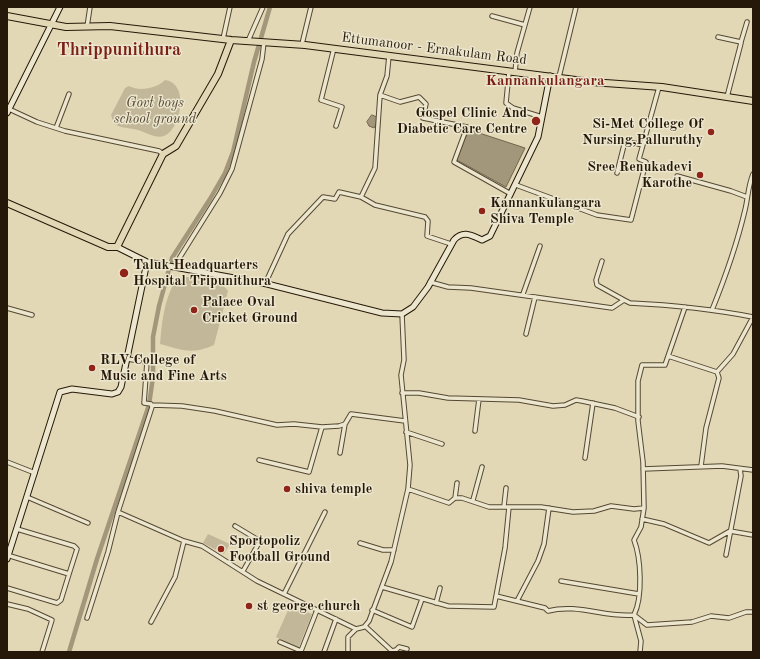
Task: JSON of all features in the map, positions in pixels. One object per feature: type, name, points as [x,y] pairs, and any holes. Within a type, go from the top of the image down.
[{"type":"main road","points":[[8,111],[60,7]]},
{"type":"main road","name":"Ettumanoor - Ernakulam Road","points":[[7,16],[52,25],[87,27],[110,26],[231,40],[302,44],[624,86],[659,87],[753,101]]},
{"type":"main road","points":[[117,247],[163,154],[176,146],[218,74],[231,40]]},
{"type":"main road","points":[[7,203],[108,247],[117,247],[146,262],[265,284],[382,313],[402,314],[413,307],[430,282],[454,240],[462,234],[482,240],[488,238],[516,185],[538,136],[550,76]]},
{"type":"main road","points":[[7,557],[60,392],[69,389],[110,394],[118,392],[122,383],[146,262]]},
{"type":"street","points":[[87,27],[90,7]]},
{"type":"street","points":[[223,39],[230,7]]},
{"type":"street","points":[[251,41],[264,7]]},
{"type":"street","points":[[302,44],[311,7]]},
{"type":"street","points":[[530,7],[512,72],[506,103],[513,108],[542,117]]},
{"type":"street","points":[[559,77],[576,7]]},
{"type":"street","points":[[492,16],[525,25]]},
{"type":"street","points":[[726,97],[747,22]]},
{"type":"street","points":[[718,37],[741,42]]},
{"type":"street","points":[[176,267],[180,257],[220,193],[232,169],[261,63],[264,42]]},
{"type":"street","points":[[334,48],[321,100],[342,107],[336,126]]},
{"type":"street","points":[[361,197],[375,168],[380,95],[386,76],[389,56]]},
{"type":"street","points":[[516,185],[597,215],[631,220],[646,162],[639,159],[659,87]]},
{"type":"street","points":[[56,128],[69,94]]},
{"type":"street","points":[[380,95],[400,102],[418,97],[426,104],[423,118],[467,127],[454,162],[511,194]]},
{"type":"street","points":[[8,111],[56,128],[159,151],[163,154]]},
{"type":"street","points":[[617,174],[625,141],[643,145]]},
{"type":"street","points":[[712,310],[725,278],[746,209],[749,184],[753,174]]},
{"type":"street","points":[[677,176],[747,197]]},
{"type":"street","points":[[265,284],[288,234],[323,197],[335,199],[339,192],[361,197],[375,205],[424,217],[428,221],[427,236],[451,244]]},
{"type":"street","points":[[523,294],[540,246]]},
{"type":"street","points":[[602,261],[596,280],[597,285],[630,303],[712,310],[753,317],[733,354],[717,372]]},
{"type":"street","points":[[430,282],[448,287],[523,294],[612,308],[624,300]]},
{"type":"street","points":[[526,334],[535,297]]},
{"type":"street","points":[[640,652],[641,641],[634,615],[637,610],[639,594],[638,550],[634,540],[641,527],[644,508],[638,381],[642,365],[665,365],[685,307]]},
{"type":"street","points":[[7,308],[32,315]]},
{"type":"street","points":[[348,652],[348,637],[356,629],[365,626],[382,587],[391,562],[408,489],[410,465],[401,375],[404,360],[402,314]]},
{"type":"street","points":[[668,356],[717,372]]},
{"type":"street","points":[[127,359],[147,362],[144,403],[211,410],[269,424],[302,424],[322,427],[345,424]]},
{"type":"street","points":[[701,466],[706,428],[719,378],[717,372]]},
{"type":"street","points":[[402,393],[479,399],[519,400],[553,406],[565,405],[576,400],[593,403],[639,417]]},
{"type":"street","points":[[475,431],[479,399]]},
{"type":"street","points":[[584,458],[593,403]]},
{"type":"street","points":[[87,618],[108,552],[118,512],[150,404]]},
{"type":"street","points":[[340,453],[345,424],[352,414],[406,421]]},
{"type":"street","points":[[259,460],[309,472],[322,427]]},
{"type":"street","points":[[406,432],[442,444]]},
{"type":"street","points":[[7,462],[35,473]]},
{"type":"street","points":[[643,469],[677,469],[701,466],[722,466],[753,470]]},
{"type":"street","points":[[473,500],[482,467]]},
{"type":"street","points":[[726,555],[741,476],[740,469]]},
{"type":"street","points":[[455,498],[456,483]]},
{"type":"street","points":[[504,506],[506,488]]},
{"type":"street","points":[[408,489],[449,503],[455,498],[473,500],[489,507],[504,506],[549,508],[573,512],[594,511],[611,506],[634,509],[644,508]]},
{"type":"street","points":[[27,497],[88,523]]},
{"type":"street","points":[[382,587],[448,606],[494,606],[505,548],[509,507]]},
{"type":"street","points":[[517,601],[538,560],[544,544],[549,508]]},
{"type":"street","points":[[118,512],[184,541],[202,546],[258,581],[356,629]]},
{"type":"street","points":[[284,594],[325,512]]},
{"type":"street","points":[[642,519],[664,524],[709,543],[730,531],[753,535]]},
{"type":"street","points":[[235,526],[260,541],[242,571]]},
{"type":"street","points":[[7,588],[57,602],[61,600],[77,550],[58,540],[17,529]]},
{"type":"street","points":[[151,622],[175,577],[184,541]]},
{"type":"street","points":[[360,543],[383,550],[394,550]]},
{"type":"street","points":[[7,557],[69,574]]},
{"type":"street","points":[[561,581],[639,594]]},
{"type":"street","points":[[436,603],[440,588]]},
{"type":"street","points":[[496,596],[548,611],[570,607],[598,614],[625,616],[634,615],[647,625],[692,622],[711,616],[729,618],[746,612],[753,612]]},
{"type":"street","points":[[372,610],[412,627],[422,599]]},
{"type":"street","points":[[7,604],[28,609],[52,620],[42,652]]},
{"type":"street","points":[[280,642],[301,651],[317,610]]},
{"type":"street","points":[[324,652],[336,619]]},
{"type":"street","points":[[365,626],[392,651],[399,647],[407,649]]},
{"type":"green space","name":"Govt boys school ground","points":[[165,80],[173,83],[178,89],[180,97],[178,116],[175,125],[170,132],[164,136],[158,137],[114,124],[111,115],[125,88],[129,86],[138,89],[153,87]]},
{"type":"green space","name":"Palace Oval Cricket Ground","points":[[186,277],[215,281],[228,291],[214,345],[193,351],[160,344],[166,303],[172,287],[176,280]]},
{"type":"green space","name":"Sportopoliz Football Ground","points":[[208,534],[230,544],[224,554],[203,543]]},
{"type":"green space","points":[[290,606],[312,614],[298,649],[276,637]]},
{"type":"shaded area","points":[[372,115],[377,117],[377,122],[374,128],[369,126],[367,122]]},
{"type":"shaded area","points":[[470,130],[525,148],[506,187],[455,159]]},
{"type":"waterway","points":[[69,652],[97,559],[149,405],[153,377],[153,337],[159,306],[172,258],[225,173],[233,152],[254,62],[270,7]]},
{"type":"place","name":"Gospel Clinic And Diabetic Care Centre","points":[[536,121]]},
{"type":"place","name":"Si-Met College Of Nursing,Palluruthy","points":[[711,132]]},
{"type":"place","name":"Sree Renukadevi Karothe","points":[[700,175]]},
{"type":"place","name":"Kannankulangara Shiva Temple","points":[[482,211]]},
{"type":"place","name":"Taluk Headquarters Hospital Tripunithura","points":[[124,273]]},
{"type":"place","name":"Palace Oval Cricket Ground","points":[[194,310]]},
{"type":"place","name":"RLV College of Music and Fine Arts","points":[[92,368]]},
{"type":"place","name":"shiva temple","points":[[287,489]]},
{"type":"place","name":"Sportopoliz Football Ground","points":[[221,549]]},
{"type":"place","name":"st george church","points":[[249,606]]},
{"type":"district","name":"Thrippunithura","points":[[119,50]]},
{"type":"district","name":"Kannankulangara","points":[[545,81]]}]
